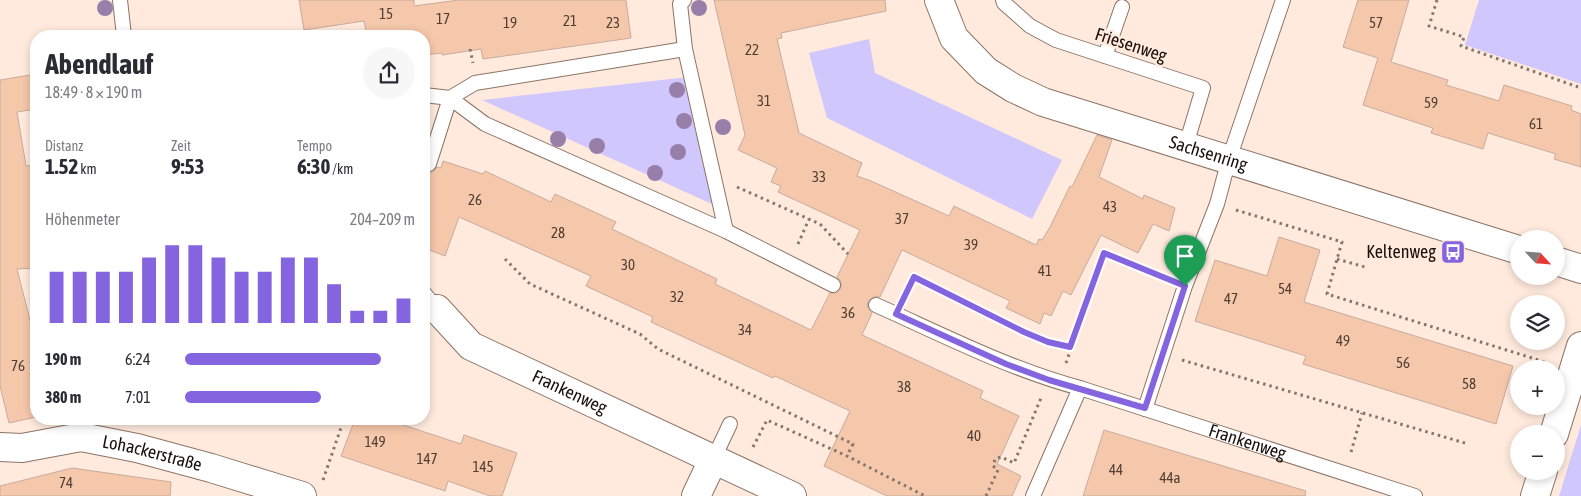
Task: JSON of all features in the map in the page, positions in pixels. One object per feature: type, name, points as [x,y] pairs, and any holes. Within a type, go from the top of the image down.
[{"type":"street","name":"Sachsenring","points":[[939,0],[954,38],[986,71],[1013,88],[1043,102],[1510,247]]},
{"type":"street","points":[[1565,264],[1581,269]]},
{"type":"street","name":"Frankenweg","points":[[430,301],[471,346],[792,496]]},
{"type":"street","points":[[1557,425],[1577,358]]},
{"type":"street","name":"Lohackerstraße","points":[[0,447],[22,448],[81,438],[137,448],[311,492]]},
{"type":"street","points":[[696,496],[713,460]]},
{"type":"street","points":[[1535,496],[1540,480]]},
{"type":"lane","points":[[120,0],[123,30]]},
{"type":"lane","points":[[684,0],[680,4],[685,49],[726,232]]},
{"type":"lane","name":"Friesenweg","points":[[1003,0],[1030,26],[1056,40],[1203,88],[1186,145]]},
{"type":"lane","points":[[1145,408],[1185,286],[1217,204],[1229,159],[1283,0]]},
{"type":"lane","points":[[1105,56],[1122,7]]},
{"type":"lane","points":[[430,161],[450,98],[476,83],[685,49]]},
{"type":"lane","points":[[430,96],[450,98],[484,124],[726,232],[834,285]]},
{"type":"lane","name":"Frankenweg","points":[[876,306],[1006,364],[1054,381],[1145,408],[1415,496]]},
{"type":"lane","points":[[1033,496],[1080,388]]},
{"type":"lane","points":[[713,460],[730,424]]},
{"type":"path","points":[[1437,0],[1429,26],[1464,38],[1461,46],[1581,88]]},
{"type":"path","points":[[714,177],[820,224],[848,254]]},
{"type":"path","points":[[1217,204],[1342,242],[1327,294],[1577,358]]},
{"type":"path","points":[[789,263],[809,219]]},
{"type":"path","points":[[986,496],[998,470],[993,466],[995,459],[1001,457],[1014,463],[1054,381],[1070,347],[1104,253],[1185,286]]},
{"type":"path","points":[[505,259],[530,284],[640,334],[658,349],[853,444],[847,456]]},
{"type":"path","points":[[1337,259],[1365,267]]},
{"type":"path","points":[[896,314],[914,277],[1024,332],[1048,342],[1070,347]]},
{"type":"path","points":[[1163,355],[1465,443]]},
{"type":"path","points":[[1345,474],[1362,413]]},
{"type":"path","points":[[767,420],[847,456],[925,496]]},
{"type":"path","points":[[311,492],[341,425]]},
{"type":"shaded area","points":[[1479,0],[1581,0],[1581,84],[1465,45]]},
{"type":"shaded area","points":[[869,39],[875,73],[1062,160],[1032,219],[827,118],[809,53]]},
{"type":"shaded area","points":[[689,77],[723,209],[482,100]]},
{"type":"shaded area","points":[[1581,425],[1581,496],[1559,496]]},
{"type":"building","points":[[299,0],[414,0],[414,6],[459,0],[626,0],[631,38],[483,59],[481,49],[442,55],[442,53],[430,54],[430,30],[366,30],[364,21],[304,30]]},
{"type":"building","points":[[714,0],[885,0],[886,11],[781,33],[782,38],[777,39],[799,133],[862,163],[857,176],[949,216],[954,206],[1036,245],[1039,239],[1042,240],[1050,227],[1097,135],[1112,140],[1099,177],[1143,199],[1144,195],[1175,208],[1169,231],[1153,224],[1138,253],[1101,235],[1071,295],[1063,291],[1051,316],[1044,313],[1040,324],[1006,308],[1010,301],[902,250],[880,297],[875,296],[868,301],[867,306],[872,313],[862,335],[983,391],[980,398],[1019,416],[997,464],[1021,476],[1012,496],[887,496],[824,466],[850,411],[651,322],[653,317],[586,286],[591,276],[459,217],[445,256],[430,250],[430,173],[437,167],[441,168],[443,161],[483,174],[485,171],[551,202],[555,194],[616,222],[612,229],[717,279],[715,284],[811,330],[830,293],[837,293],[841,288],[841,281],[837,277],[860,230],[778,192],[781,186],[771,182],[777,168],[738,150],[745,135]]},
{"type":"building","points":[[1358,0],[1409,0],[1391,62],[1448,80],[1446,85],[1499,101],[1504,85],[1572,106],[1571,110],[1581,114],[1581,167],[1554,159],[1556,154],[1488,133],[1483,149],[1431,133],[1433,128],[1363,105],[1378,58],[1343,47]]},
{"type":"building","points":[[30,75],[30,110],[17,112],[26,166],[30,165],[30,268],[17,269],[30,320],[30,418],[9,423],[0,386],[0,80]]},
{"type":"building","points":[[1279,237],[1320,250],[1304,302],[1510,365],[1510,376],[1496,424],[1303,364],[1306,356],[1195,321],[1215,260],[1267,276]]},
{"type":"building","points":[[353,425],[403,425],[461,444],[464,435],[517,453],[502,496],[490,496],[448,481],[445,491],[341,456]]},
{"type":"building","points":[[1104,430],[1306,491],[1305,496],[1083,496]]},
{"type":"building","points":[[72,468],[171,482],[170,496],[0,496],[0,486]]},
{"type":"place","name":"Keltenweg","points":[[1453,252]]},
{"type":"route","points":[[1104,253],[1185,286],[1145,408],[1049,380],[1006,364],[896,314],[914,277],[1024,332],[1048,342],[1070,347],[1104,253]]}]
